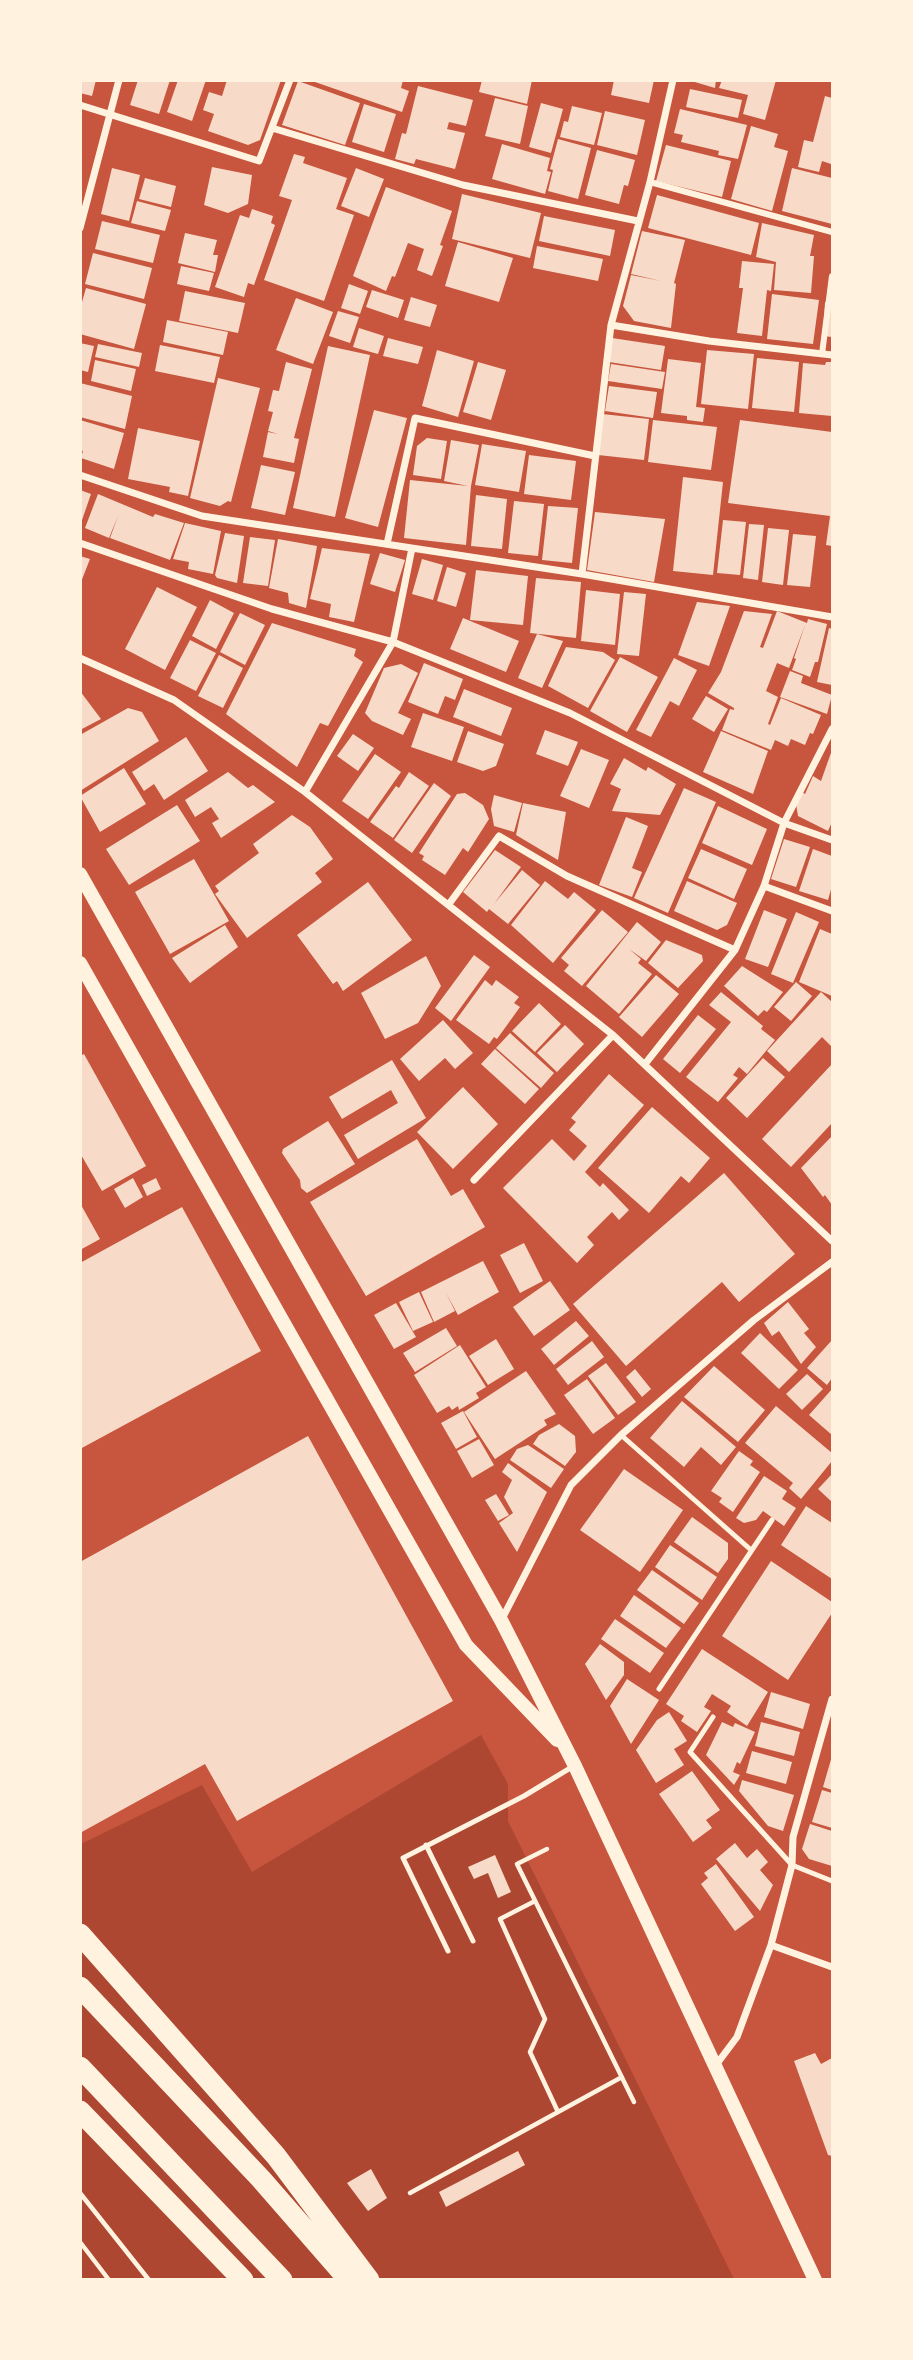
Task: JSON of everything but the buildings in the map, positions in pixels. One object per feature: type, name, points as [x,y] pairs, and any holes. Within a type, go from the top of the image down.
[{"type":"highway","points":[[80,1934],[276,2156],[369,2280]]},
{"type":"highway","points":[[80,1987],[261,2179],[349,2280]]},
{"type":"highway","points":[[80,2067],[282,2280]]},
{"type":"highway","points":[[80,2111],[243,2280]]},
{"type":"main road","points":[[80,874],[501,1620],[575,1766],[815,2280]]},
{"type":"main road","points":[[80,963],[466,1645],[567,1752]]},
{"type":"street","points":[[80,228],[120,80]]},
{"type":"street","points":[[80,105],[258,161],[290,80]]},
{"type":"street","points":[[582,574],[611,325],[650,182],[673,80]]},
{"type":"street","points":[[272,128],[463,185],[638,221]]},
{"type":"street","points":[[650,182],[832,232]]},
{"type":"street","points":[[822,354],[832,276]]},
{"type":"street","points":[[611,325],[709,341],[832,355]]},
{"type":"street","points":[[387,544],[415,418],[595,456]]},
{"type":"street","points":[[80,475],[202,516],[582,574],[832,617]]},
{"type":"street","points":[[80,543],[272,609],[393,642],[570,713],[784,823],[832,840]]},
{"type":"street","points":[[305,792],[393,642],[412,548]]},
{"type":"street","points":[[80,658],[174,700],[305,792],[613,1035],[832,1241]]},
{"type":"street","points":[[645,1064],[735,950],[764,886],[784,823],[832,729]]},
{"type":"street","points":[[449,904],[499,836],[567,876],[735,950]]},
{"type":"street","points":[[764,886],[832,911]]},
{"type":"street","points":[[474,1180],[613,1035]]},
{"type":"street","points":[[501,1620],[571,1485],[621,1435],[754,1320],[832,1262]]},
{"type":"street","points":[[716,2066],[737,2037],[771,1945],[792,1865],[793,1837],[832,1699]]},
{"type":"street","points":[[771,1945],[832,1967]]},
{"type":"lane","points":[[621,1435],[751,1550]]},
{"type":"lane","points":[[659,1689],[772,1520]]},
{"type":"lane","points":[[713,1717],[690,1752],[792,1865],[832,1881]]},
{"type":"lane","points":[[448,1951],[404,1858],[524,1796],[575,1766]]},
{"type":"lane","points":[[426,1845],[473,1941]]},
{"type":"path","points":[[547,1849],[517,1864],[634,2102]]},
{"type":"path","points":[[535,1901],[500,1919],[545,2019],[530,2052],[558,2112]]},
{"type":"path","points":[[410,2193],[622,2077]]},
{"type":"path","points":[[80,2193],[149,2280]]},
{"type":"path","points":[[80,2242],[110,2280]]},
{"type":"shaded area","points":[[481,1735],[508,1784],[508,1821],[734,2279],[81,2280],[81,1844],[202,1785],[252,1872]]}]
